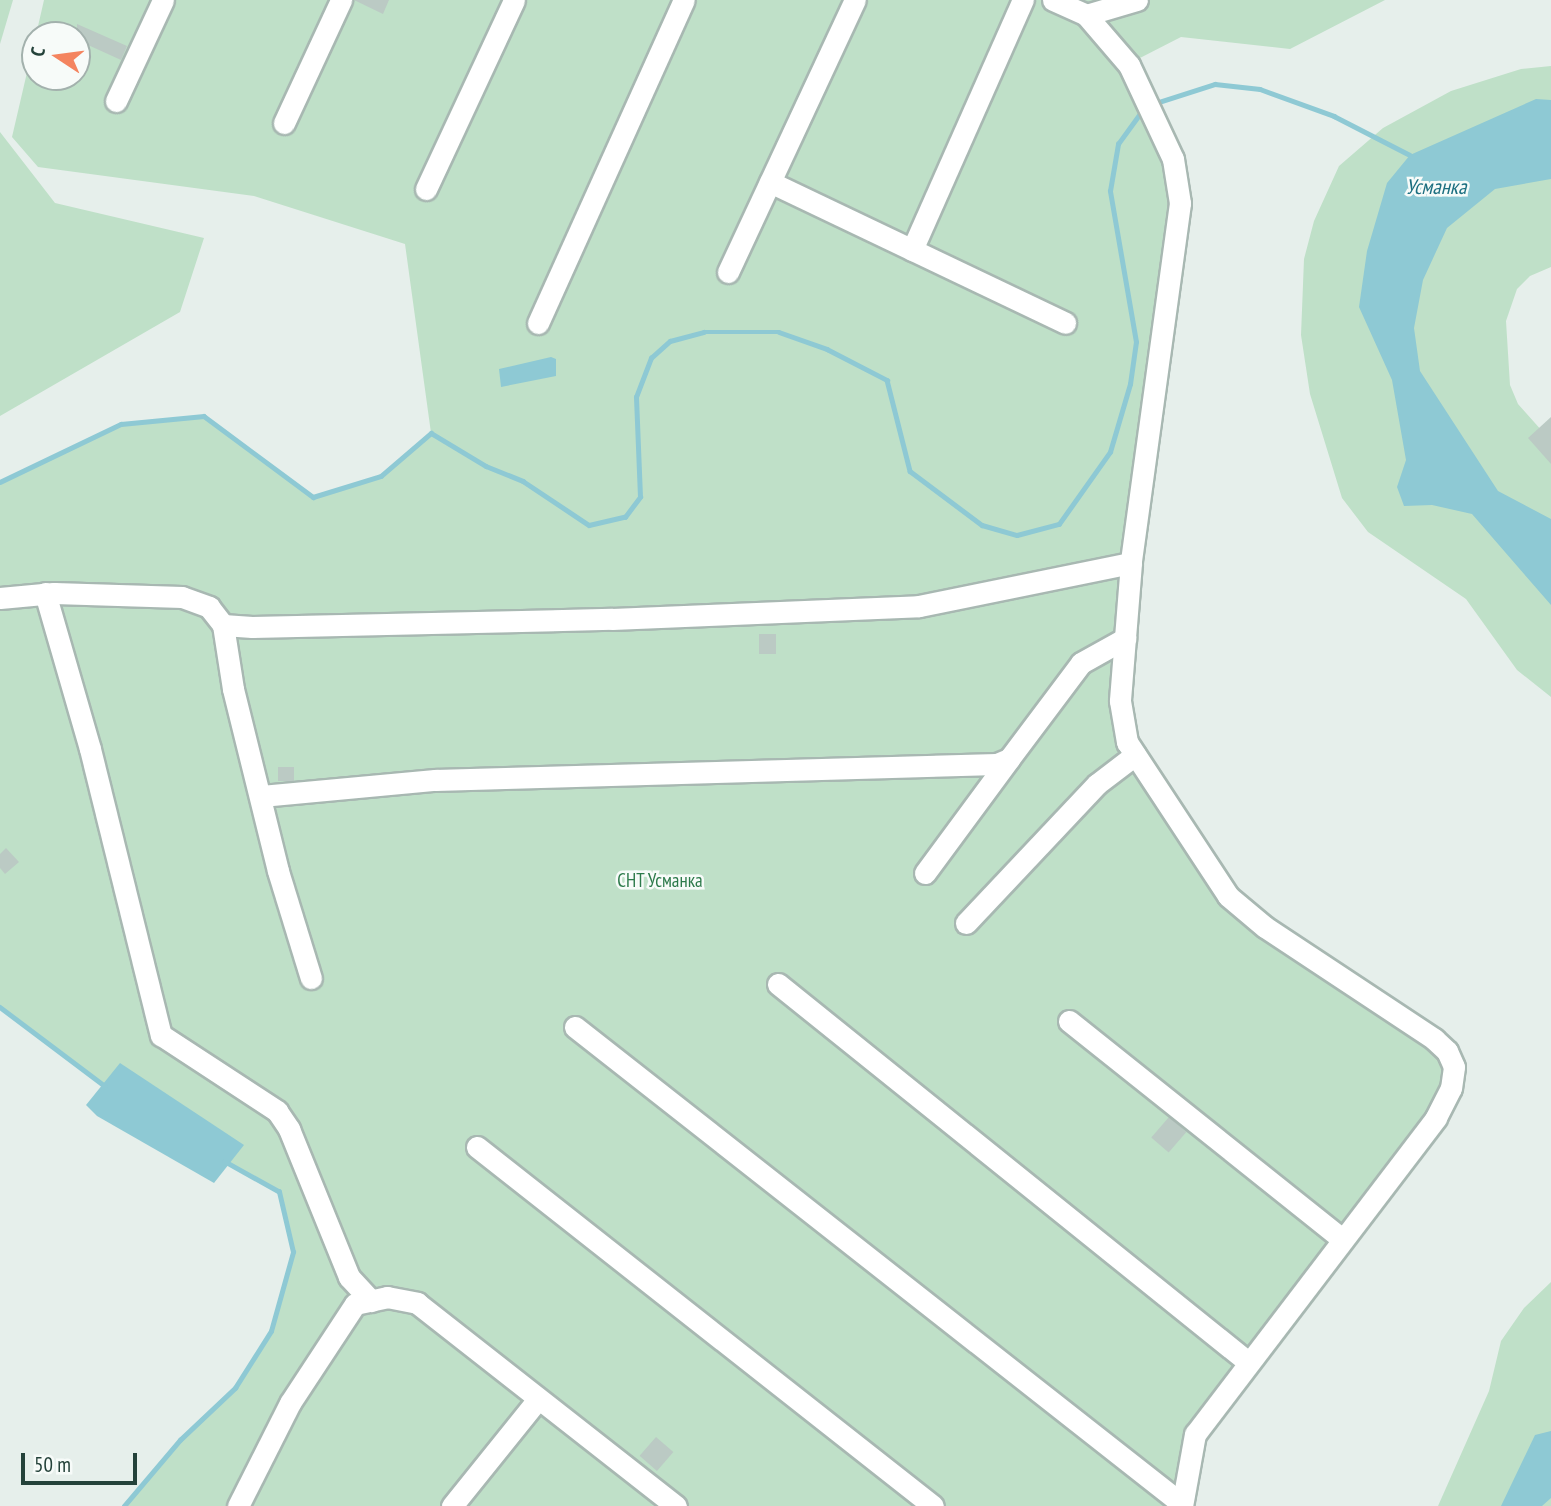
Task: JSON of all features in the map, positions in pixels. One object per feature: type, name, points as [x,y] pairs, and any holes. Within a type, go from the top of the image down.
[{"type":"street","points":[[116,101],[163,0]]},
{"type":"street","points":[[284,123],[341,0]]},
{"type":"street","points":[[426,189],[514,0]]},
{"type":"street","points":[[538,323],[684,0]]},
{"type":"street","points":[[729,272],[856,0]]},
{"type":"street","points":[[912,250],[1023,0]]},
{"type":"street","points":[[1086,15],[1137,0]]},
{"type":"street","points":[[575,1027],[1182,1505],[1195,1434],[1444,1105],[1454,1068],[1447,1051],[1265,927],[1228,895],[1127,742],[1120,701],[1131,563],[1180,203],[1173,159],[1146,94],[1107,34],[1086,15],[1058,1]]},
{"type":"street","points":[[770,182],[1065,323]]},
{"type":"street","points":[[223,625],[612,619],[919,606],[1131,563]]},
{"type":"street","points":[[45,593],[161,1035],[277,1111],[294,1140],[349,1277],[371,1301]]},
{"type":"street","points":[[0,598],[45,593],[181,597],[209,607],[223,625],[233,689],[311,978]]},
{"type":"street","points":[[925,873],[1082,663],[1126,638]]},
{"type":"street","points":[[966,923],[1097,784],[1135,755]]},
{"type":"street","points":[[261,796],[435,780],[865,769],[997,764],[1009,759]]},
{"type":"street","points":[[778,984],[1248,1362]]},
{"type":"street","points":[[1069,1021],[1342,1239]]},
{"type":"street","points":[[477,1147],[933,1506]]},
{"type":"street","points":[[238,1506],[290,1403],[355,1304],[387,1297],[417,1303],[538,1399],[654,1499],[676,1506]]},
{"type":"street","points":[[452,1506],[538,1399]]},
{"type":"green space","points":[[0,0],[13,0],[0,44]]},
{"type":"green space","name":"СНТ Усманка","points":[[44,0],[1385,0],[1290,49],[1181,37],[1138,59],[1179,157],[1124,701],[1131,740],[1230,891],[1452,1048],[1458,1093],[1445,1124],[1198,1441],[1191,1506],[125,1506],[180,1440],[235,1388],[271,1331],[293,1252],[279,1192],[195,1146],[108,1089],[0,1007],[0,482],[121,424],[204,416],[313,497],[381,476],[431,433],[405,244],[254,196],[38,167],[12,137],[23,91],[91,91],[91,21],[39,21]]},
{"type":"green space","points":[[1551,66],[1551,267],[1530,276],[1517,289],[1506,321],[1510,385],[1518,404],[1551,441],[1551,697],[1517,670],[1466,599],[1368,532],[1342,498],[1310,394],[1301,335],[1304,259],[1314,221],[1339,166],[1383,128],[1451,91],[1521,69]]},
{"type":"green space","points":[[0,132],[55,203],[204,238],[180,312],[0,416]]},
{"type":"green space","points":[[1551,1282],[1551,1506],[1438,1506],[1489,1391],[1501,1341],[1524,1308]]},
{"type":"water","name":"Усманка","points":[[1536,99],[1551,100],[1551,179],[1495,189],[1447,228],[1423,280],[1414,328],[1420,371],[1498,491],[1551,519],[1551,605],[1472,514],[1432,505],[1404,506],[1397,487],[1406,460],[1392,380],[1359,307],[1367,251],[1387,183],[1410,155]]},
{"type":"water","points":[[551,357],[556,359],[556,376],[501,387],[499,369]]},
{"type":"water","points":[[120,1063],[244,1145],[214,1183],[97,1116],[86,1105]]},
{"type":"water","points":[[1551,1431],[1551,1498],[1542,1506],[1501,1506],[1535,1435]]},
{"type":"building","points":[[354,0],[389,0],[383,14]]},
{"type":"building","points":[[91,30],[127,46],[121,60],[91,46]]},
{"type":"building","points":[[1551,417],[1551,464],[1528,438]]},
{"type":"building","points":[[759,634],[776,634],[776,654],[759,654]]},
{"type":"building","points":[[278,767],[294,767],[294,781],[278,781]]},
{"type":"building","points":[[6,848],[19,862],[5,874],[0,868],[0,854]]},
{"type":"building","points":[[1169,1117],[1186,1132],[1169,1152],[1151,1137]]},
{"type":"building","points":[[656,1437],[673,1452],[657,1471],[640,1456]]},
{"type":"waterway","points":[[1153,104],[1215,84],[1260,89],[1334,116],[1410,155]]},
{"type":"waterway","points":[[0,482],[121,424],[204,416],[313,497],[381,476],[431,433],[486,466],[523,481],[589,525],[625,517],[640,497],[636,397],[651,358],[670,341],[704,332],[779,332],[827,349],[887,380],[910,471],[982,525],[1017,535],[1059,524],[1110,452],[1130,384],[1136,342],[1110,191],[1118,144],[1142,111]]},
{"type":"waterway","points":[[0,1007],[105,1086]]},
{"type":"waterway","points":[[124,1506],[180,1440],[235,1388],[271,1331],[293,1252],[279,1192],[225,1162]]}]
